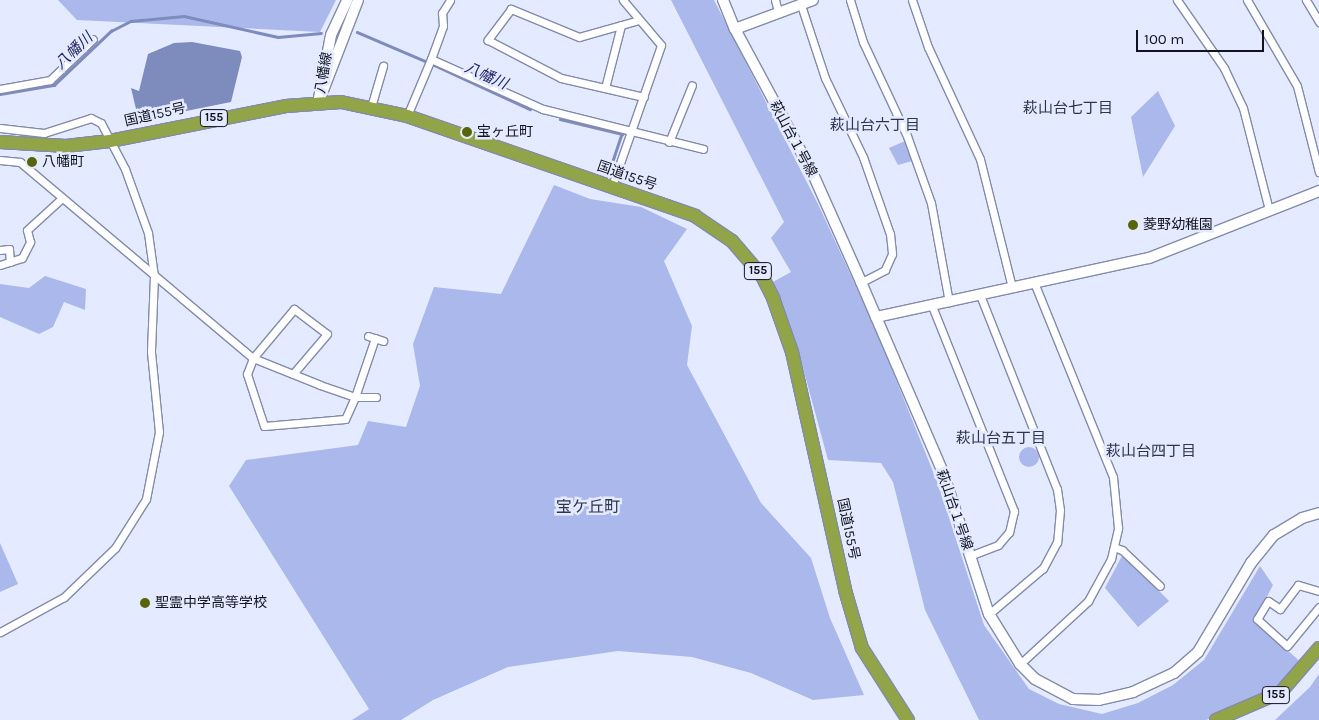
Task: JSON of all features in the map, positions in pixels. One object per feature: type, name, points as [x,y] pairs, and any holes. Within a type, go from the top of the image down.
[{"type":"highway","name":"国道155号","points":[[0,142],[66,146],[110,141],[194,122],[319,101],[371,107],[407,116],[695,216],[732,242],[762,276],[792,352],[845,590],[862,648],[908,720]]},
{"type":"highway","name":"155","points":[[1216,720],[1281,692],[1319,648]]},
{"type":"street","name":"八幡線","points":[[319,101],[319,85],[331,35],[347,0]]},
{"type":"street","name":"八幡線","points":[[319,101],[358,0]]},
{"type":"street","points":[[407,116],[443,26],[442,13],[450,0]]},
{"type":"street","points":[[612,186],[661,45],[623,0]]},
{"type":"street","name":"萩山台１号線","points":[[723,0],[734,29],[812,174],[861,282],[944,475],[989,614],[1020,664],[1036,679],[1073,699],[1099,700],[1133,692],[1174,673],[1198,652],[1251,563],[1274,535],[1302,518],[1319,514]]},
{"type":"street","points":[[775,0],[778,11]]},
{"type":"street","points":[[734,29],[778,11],[813,0]]},
{"type":"street","points":[[850,0],[863,42],[907,136],[932,203],[949,302]]},
{"type":"street","points":[[912,0],[928,47],[980,159],[1012,287]]},
{"type":"street","points":[[1178,0],[1224,68],[1243,108],[1270,210]]},
{"type":"street","points":[[1247,0],[1297,86],[1319,172]]},
{"type":"street","points":[[1306,0],[1319,22]]},
{"type":"street","points":[[801,5],[826,78],[863,157],[890,234],[892,254],[885,270],[861,282]]},
{"type":"street","points":[[639,20],[579,37],[511,9],[488,40],[561,78],[644,97]]},
{"type":"street","points":[[604,88],[620,25]]},
{"type":"street","points":[[0,89],[50,80],[93,39]]},
{"type":"street","points":[[431,59],[543,109],[632,133],[703,149]]},
{"type":"street","points":[[371,107],[383,66]]},
{"type":"street","points":[[669,142],[692,85]]},
{"type":"street","points":[[0,128],[44,133],[91,118],[101,123],[125,169],[148,233],[154,276],[151,352],[159,432],[146,499],[115,548],[84,580],[64,597],[0,632]]},
{"type":"street","points":[[0,160],[20,162],[61,199],[253,358],[355,397],[376,397]]},
{"type":"street","points":[[876,317],[1148,258],[1319,191]]},
{"type":"street","points":[[0,265],[10,262],[28,251],[27,230],[61,199]]},
{"type":"street","points":[[0,250],[9,249],[10,262]]},
{"type":"street","points":[[1020,664],[1088,601],[1102,581],[1114,547],[1118,528],[1113,477],[1034,282]]},
{"type":"street","points":[[980,295],[1058,489],[1060,510],[1056,542],[1043,568],[989,614]]},
{"type":"street","points":[[932,306],[1014,511],[1009,532],[998,545],[970,556]]},
{"type":"street","points":[[293,374],[327,334],[294,309],[253,358],[247,374],[264,426],[345,419],[355,397],[372,337],[383,341]]},
{"type":"street","points":[[1114,547],[1122,550],[1160,586]]},
{"type":"street","points":[[1319,591],[1298,585],[1280,609],[1268,601],[1257,619],[1287,646],[1319,607]]},
{"type":"shaded area","points":[[58,0],[336,0],[320,32],[77,20]]},
{"type":"shaded area","points":[[671,0],[714,0],[818,204],[876,330],[938,484],[984,625],[1029,689],[1059,704],[1102,714],[1138,703],[1173,685],[1204,660],[1260,566],[1273,585],[1254,621],[1303,664],[1287,684],[1250,705],[1206,720],[979,720],[925,610],[893,482],[881,463],[828,460],[797,346],[773,282],[791,272],[771,238],[784,222]]},
{"type":"shaded area","points":[[192,42],[240,51],[242,57],[231,102],[171,114],[153,108],[136,109],[131,88],[139,91],[148,54],[174,43]]},
{"type":"shaded area","points":[[1158,91],[1175,126],[1143,177],[1131,117]]},
{"type":"shaded area","points":[[905,141],[912,161],[898,165],[889,148]]},
{"type":"shaded area","points":[[554,185],[590,199],[641,207],[687,229],[664,261],[692,326],[687,365],[761,503],[811,558],[830,618],[864,695],[813,700],[751,673],[692,657],[618,651],[508,667],[433,700],[401,720],[352,720],[369,709],[229,486],[246,460],[358,445],[368,421],[406,427],[420,386],[413,344],[434,287],[501,294]]},
{"type":"shaded area","points":[[45,276],[86,289],[85,310],[64,302],[53,327],[39,334],[0,317],[0,284],[29,288]]},
{"type":"shaded area","points":[[1029,447],[1036,450],[1039,457],[1036,464],[1029,467],[1022,464],[1019,457],[1022,450]]},
{"type":"shaded area","points":[[0,543],[18,584],[0,592]]},
{"type":"shaded area","points":[[1123,554],[1169,601],[1138,627],[1105,588]]},
{"type":"shaded area","points":[[1319,674],[1319,720],[1275,720],[1310,687]]},
{"type":"waterway","points":[[0,94],[54,85],[111,31],[131,21],[184,16],[278,37],[321,33]]},
{"type":"waterway","name":"八幡川","points":[[357,32],[425,61]]},
{"type":"waterway","name":"八幡川","points":[[432,64],[530,109]]},
{"type":"waterway","name":"八幡川","points":[[560,119],[622,134],[608,176]]},
{"type":"place","name":"宝ヶ丘町","points":[[467,132]]},
{"type":"place","name":"八幡町","points":[[32,162]]},
{"type":"place","name":"菱野幼稚園","points":[[1133,225]]},
{"type":"place","name":"聖霊中学高等学校","points":[[145,603]]},
{"type":"district","name":"萩山台七丁目","points":[[1068,109]]},
{"type":"district","name":"萩山台六丁目","points":[[875,126]]},
{"type":"district","name":"萩山台五丁目","points":[[1001,439]]},
{"type":"district","name":"萩山台四丁目","points":[[1151,452]]},
{"type":"district","name":"宝ケ丘町","points":[[588,507]]}]
